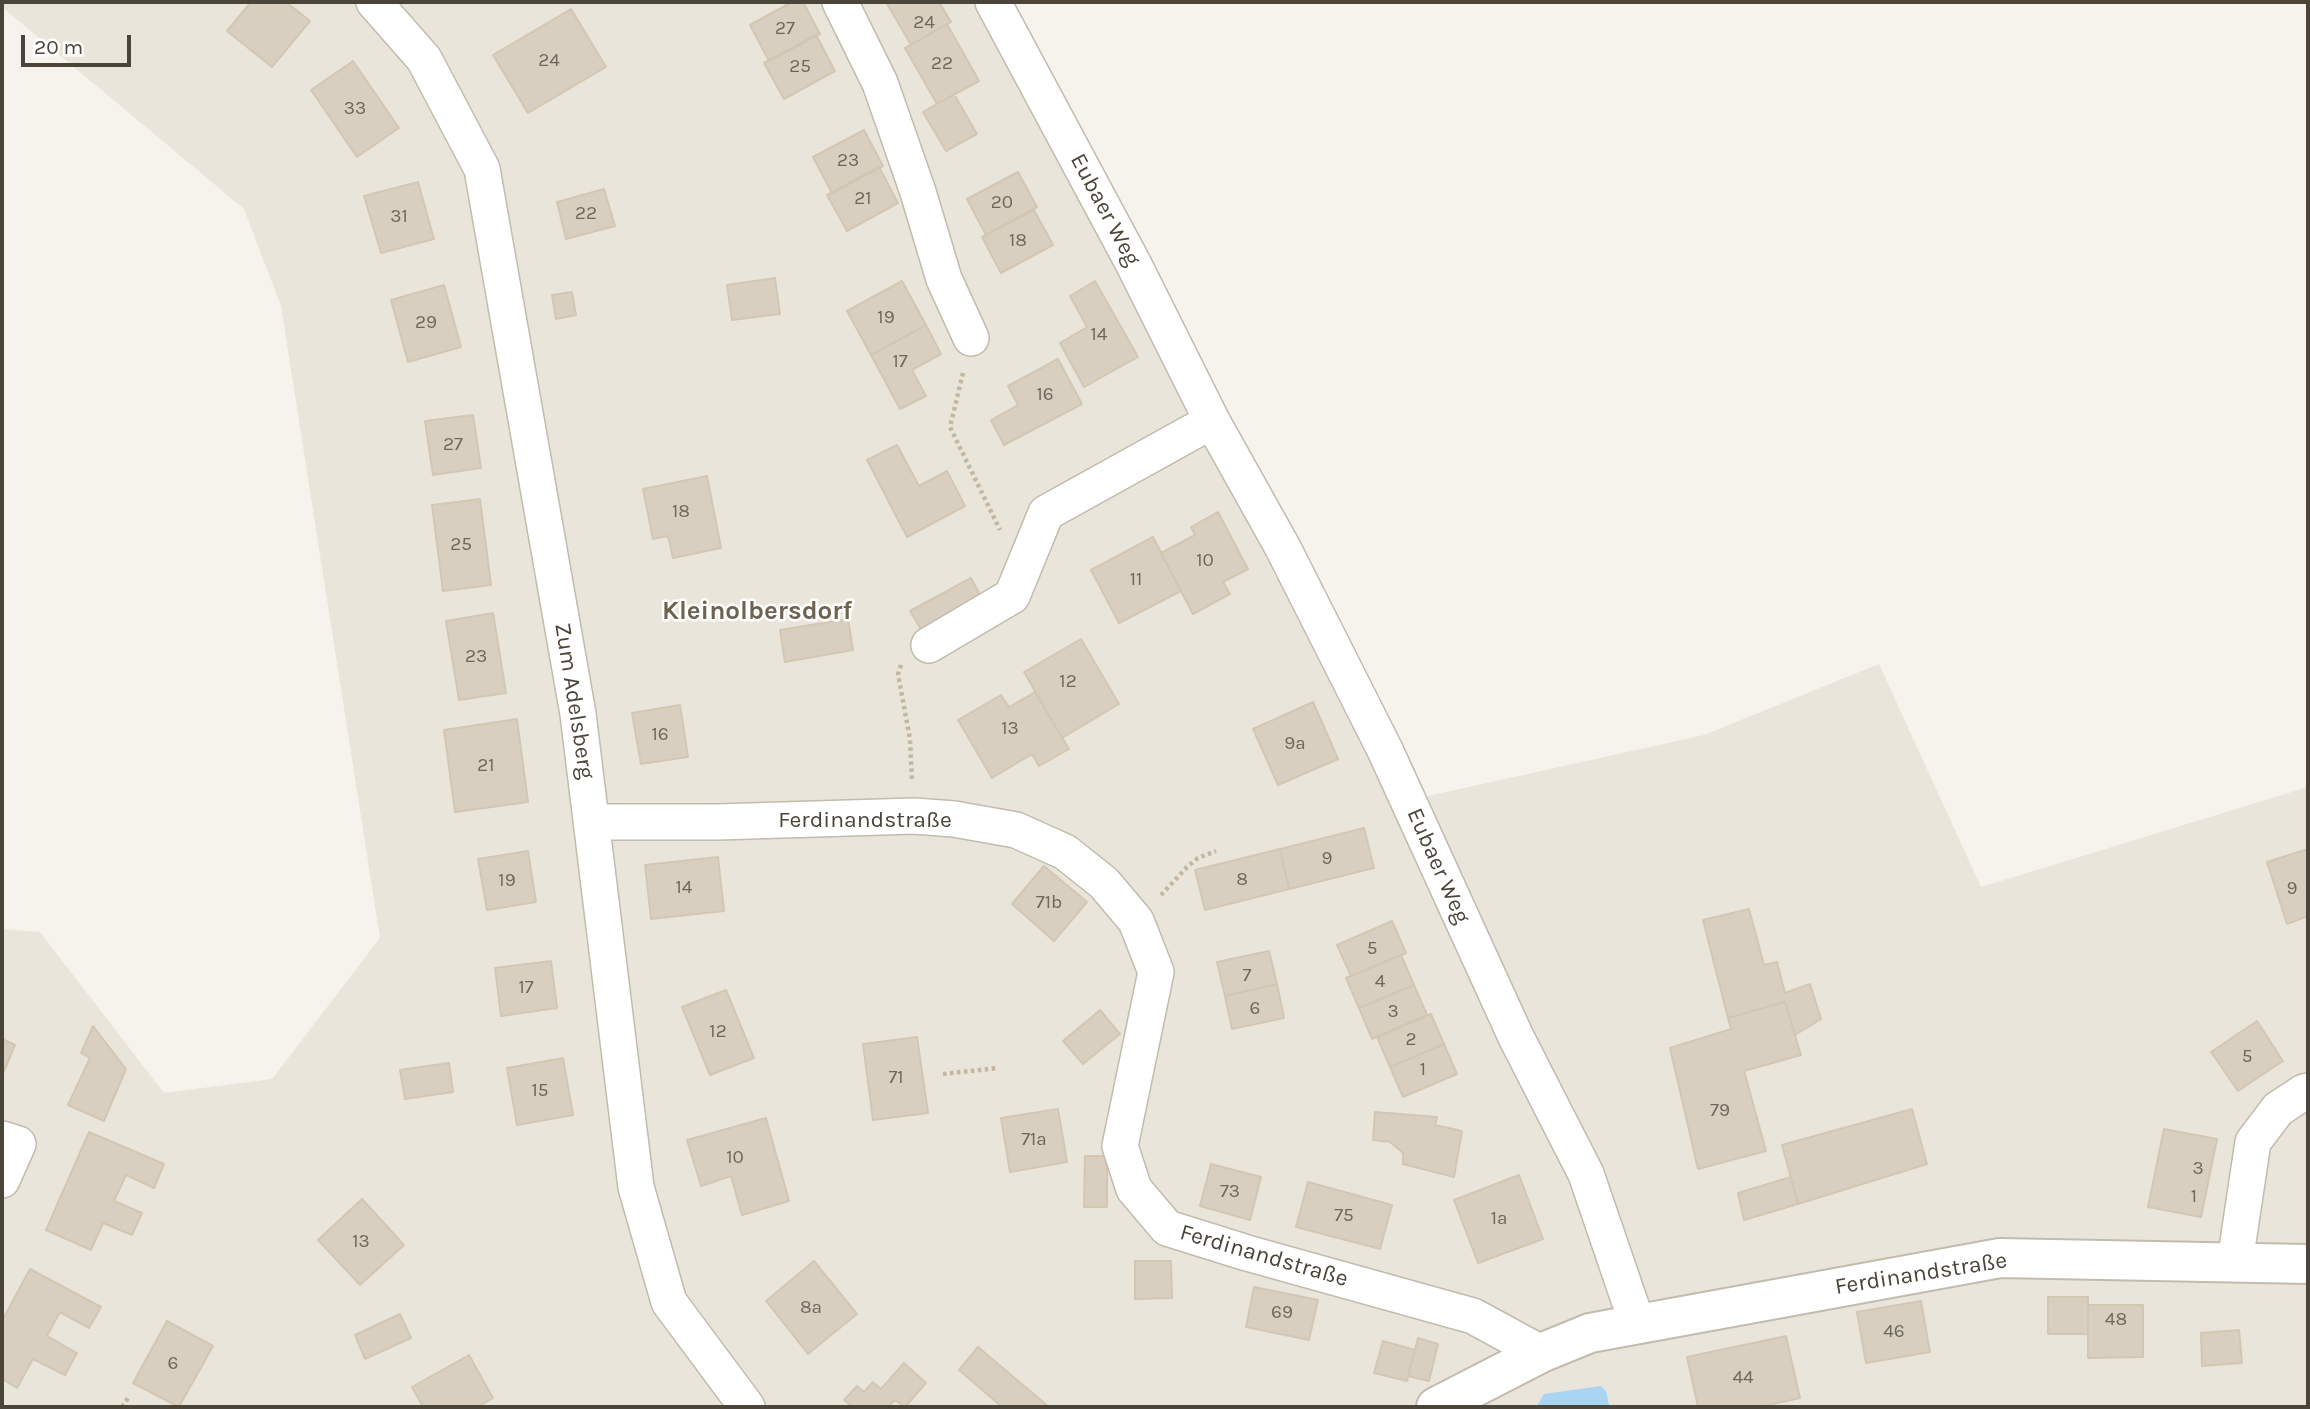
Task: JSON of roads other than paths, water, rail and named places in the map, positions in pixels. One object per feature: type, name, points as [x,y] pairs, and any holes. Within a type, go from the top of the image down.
[{"type":"street","name":"Zum Adelsberg","points":[[374,2],[424,59],[482,169],[578,713],[636,1187],[670,1302],[747,1407]]},
{"type":"street","points":[[840,2],[880,83],[918,192],[944,279],[971,338]]},
{"type":"street","name":"Eubaer Weg","points":[[993,2],[1133,263],[1212,421],[1283,548],[1385,750],[1516,1037],[1586,1174],[1637,1323]]},
{"type":"street","points":[[929,645],[1012,596],[1046,513],[1212,421]]},
{"type":"street","name":"Ferdinandstraße","points":[[591,822],[717,822],[914,816],[1004,827],[1065,852],[1104,883],[1136,921],[1156,972],[1120,1146],[1133,1189],[1167,1228],[1473,1316],[1541,1353]]},
{"type":"street","points":[[2235,1262],[2253,1142],[2278,1109],[2308,1091]]},
{"type":"street","points":[[2,1139],[18,1144],[2,1180]]},
{"type":"street","name":"Ferdinandstraße","points":[[1436,1407],[1541,1353],[1590,1333],[2000,1258],[2308,1264]]},
{"type":"water","points":[[1601,1386],[1606,1391],[1608,1407],[1537,1406],[1544,1394]]},
{"type":"district","name":"Kleinolbersdorf","points":[[757,612]]}]
